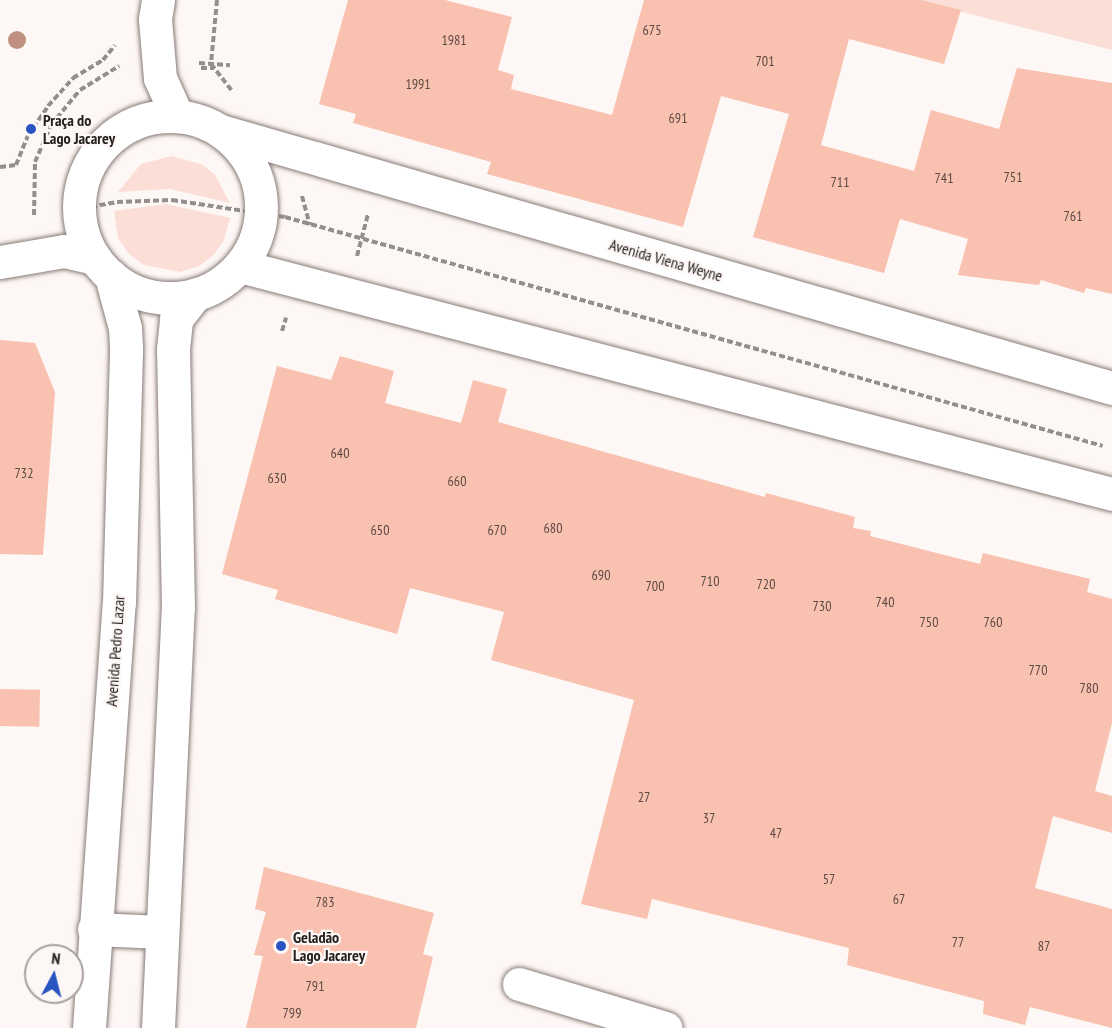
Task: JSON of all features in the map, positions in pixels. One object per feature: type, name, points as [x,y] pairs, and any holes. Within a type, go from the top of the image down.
[{"type":"street","points":[[73,210],[85,175],[107,141],[128,126],[151,118],[177,116],[160,78],[158,0]]},
{"type":"street","name":"Avenida Viena Weyne","points":[[177,116],[221,131],[1112,388]]},
{"type":"street","points":[[0,262],[64,251],[103,267],[144,295],[166,299],[195,295],[210,290],[240,266],[254,244],[262,213],[253,168],[238,147],[221,131]]},
{"type":"street","name":"Avenida Pedro Lazar","points":[[73,210],[80,228],[103,267],[125,328],[119,603],[94,929],[89,1028]]},
{"type":"street","points":[[240,266],[1112,494]]},
{"type":"street","points":[[158,1028],[178,608],[172,349],[176,319],[195,295]]},
{"type":"street","points":[[94,929],[162,932]]},
{"type":"street","points":[[519,984],[666,1028]]},
{"type":"path","points":[[217,0],[211,64],[237,95]]},
{"type":"path","points":[[0,168],[16,165],[28,135],[48,106],[73,78],[114,49],[118,35]]},
{"type":"path","points":[[34,216],[35,162],[51,125],[80,90],[122,64]]},
{"type":"path","points":[[73,210],[172,200],[262,213],[1112,449]]},
{"type":"shaded area","points":[[915,0],[1112,0],[1112,50]]},
{"type":"shaded area","points":[[172,156],[203,165],[215,175],[230,203],[170,189],[118,192],[141,164]]},
{"type":"shaded area","points":[[166,204],[230,218],[224,240],[214,255],[199,266],[180,272],[144,265],[129,254],[118,238],[114,211]]},
{"type":"building","points":[[348,0],[445,0],[512,17],[498,70],[514,75],[511,89],[612,115],[644,0],[921,0],[961,10],[944,64],[849,39],[821,145],[914,171],[931,110],[999,129],[1017,68],[1112,83],[1112,294],[1086,288],[1084,293],[1041,280],[1039,285],[958,275],[968,239],[900,219],[884,273],[753,237],[789,114],[721,96],[683,227],[487,174],[491,162],[353,123],[356,114],[319,104]]},
{"type":"building","points":[[0,340],[35,343],[55,392],[43,555],[0,554]]},
{"type":"building","points":[[340,356],[394,371],[385,403],[461,423],[473,380],[507,389],[498,422],[765,497],[766,493],[855,517],[853,528],[871,531],[870,536],[980,564],[983,553],[1090,579],[1087,592],[1112,599],[1112,723],[1095,791],[1112,796],[1112,833],[1053,816],[1035,888],[1112,909],[1112,1028],[1030,1007],[1025,1025],[983,1014],[984,1001],[847,965],[849,948],[652,899],[647,919],[581,904],[634,700],[491,660],[504,612],[410,588],[397,634],[275,599],[278,590],[222,574],[277,366],[331,380]]},
{"type":"building","points":[[0,689],[40,690],[39,727],[0,726]]},
{"type":"building","points":[[264,867],[434,913],[423,954],[433,957],[416,1028],[246,1028],[263,956],[254,955],[266,912],[255,909]]},
{"type":"place","name":"Praça do Lago Jacarey","points":[[31,129]]},
{"type":"place","name":"Geladão Lago Jacarey","points":[[281,946]]}]
